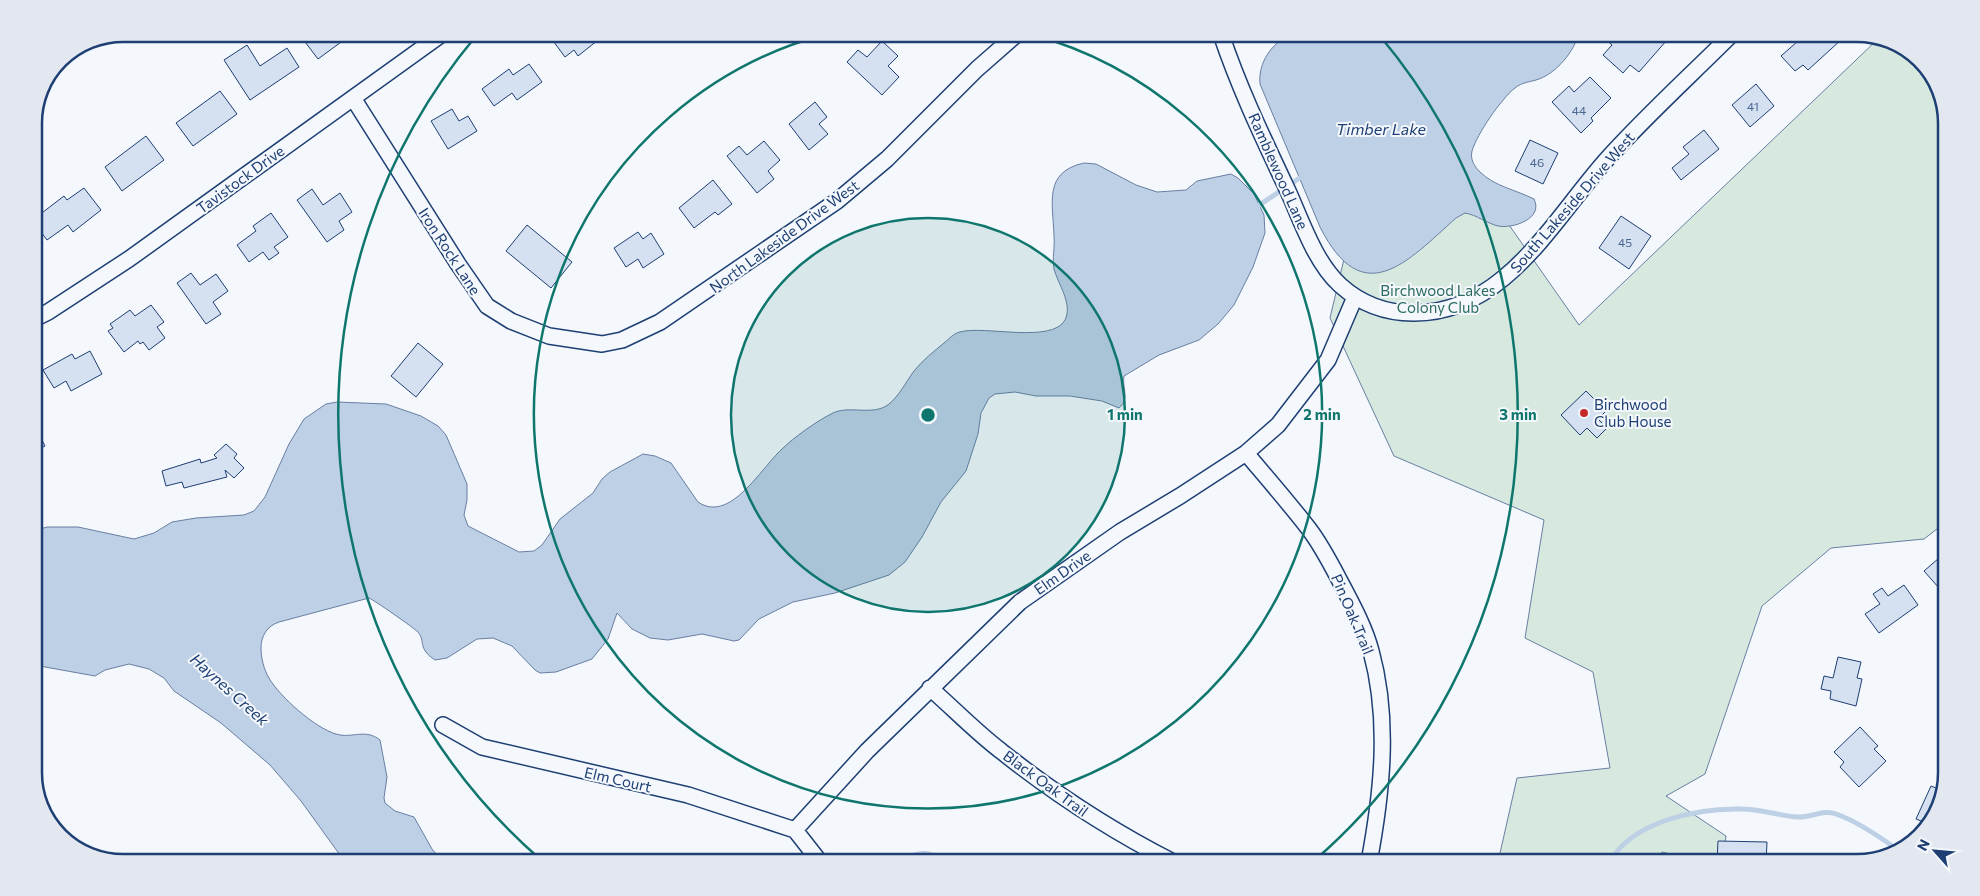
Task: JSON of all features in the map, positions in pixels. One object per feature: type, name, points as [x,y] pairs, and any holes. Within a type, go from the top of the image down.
[{"type":"street","name":"Tavistock Drive","points":[[43,314],[130,259],[353,98],[420,42]]},
{"type":"street","name":"North Lakeside Drive West","points":[[595,343],[622,340],[660,322],[837,201],[887,159],[977,68],[1008,42]]},
{"type":"street","name":"Ramblewood Lane","points":[[1224,42],[1257,124],[1318,254],[1339,284],[1356,297]]},
{"type":"street","name":"South Lakeside Drive West","points":[[1356,297],[1385,310],[1420,313],[1439,311],[1475,298],[1518,265],[1607,158],[1724,42]]},
{"type":"street","name":"Iron Rock Lane","points":[[353,98],[458,264],[487,306],[511,321],[549,336],[595,343]]},
{"type":"street","name":"Elm Drive","points":[[794,830],[930,688],[1020,602],[1120,532],[1246,453],[1284,418],[1328,360],[1356,297]]},
{"type":"street","name":"Pin Oak Trail","points":[[1246,453],[1310,530],[1353,605],[1371,649],[1380,691],[1383,736],[1379,794],[1370,854]]},
{"type":"street","name":"Black Oak Trail","points":[[930,688],[1000,750],[1049,787],[1114,831],[1158,854]]},
{"type":"street","name":"Elm Court","points":[[443,725],[482,747],[688,795],[794,830]]},
{"type":"street","points":[[794,830],[814,854]]},
{"type":"green space","name":"Birchwood Lakes Colony Club","points":[[1873,44],[1901,56],[1924,79],[1933,98],[1937,118],[1938,528],[1924,539],[1831,548],[1762,606],[1705,774],[1666,796],[1726,836],[1723,854],[1670,854],[1662,852],[1660,854],[1500,854],[1517,778],[1610,768],[1593,672],[1525,638],[1544,520],[1394,456],[1330,318],[1354,217],[1451,142],[1579,325]]},
{"type":"water","name":"Timber Lake","points":[[1576,42],[1564,61],[1552,72],[1539,79],[1524,83],[1509,93],[1484,126],[1472,151],[1473,162],[1480,172],[1498,184],[1534,199],[1535,212],[1525,221],[1504,227],[1465,213],[1456,218],[1403,263],[1386,271],[1369,273],[1352,268],[1336,253],[1320,227],[1260,84],[1261,68],[1264,61],[1272,48],[1278,43]]},
{"type":"water","name":"Haynes Creek","points":[[1084,163],[1096,164],[1136,185],[1157,192],[1186,190],[1197,181],[1231,174],[1238,178],[1254,194],[1264,215],[1265,233],[1253,267],[1234,305],[1218,324],[1199,340],[1159,355],[1124,376],[1125,397],[1119,408],[1102,401],[1070,396],[1036,396],[1015,392],[995,394],[989,398],[981,413],[978,434],[966,471],[941,502],[922,537],[905,562],[889,575],[835,593],[793,602],[759,619],[739,640],[734,641],[702,634],[668,640],[650,638],[632,629],[617,613],[608,639],[592,659],[556,672],[540,673],[512,646],[493,638],[477,639],[447,658],[435,660],[424,649],[418,632],[369,598],[279,622],[268,629],[262,639],[261,648],[263,664],[274,686],[308,719],[328,731],[342,735],[364,734],[380,740],[387,777],[385,803],[395,811],[414,817],[436,854],[339,854],[301,801],[270,765],[221,723],[174,691],[164,678],[149,669],[129,664],[105,670],[95,676],[43,667],[43,528],[78,527],[134,539],[154,533],[172,522],[196,518],[244,515],[254,511],[265,497],[289,444],[304,419],[326,404],[337,402],[386,404],[421,416],[438,426],[446,435],[467,484],[467,500],[464,515],[468,526],[519,552],[534,551],[542,545],[560,519],[593,493],[602,479],[610,472],[643,454],[655,456],[671,463],[698,502],[710,507],[722,506],[744,491],[782,449],[819,421],[838,411],[876,410],[889,404],[921,363],[952,336],[971,330],[1032,332],[1046,331],[1058,327],[1065,320],[1067,307],[1053,265],[1052,201],[1056,181],[1071,167]]},
{"type":"building","points":[[305,42],[341,42],[318,59]]},
{"type":"building","points":[[554,42],[596,42],[578,56],[574,50],[565,57]]},
{"type":"building","points":[[881,42],[898,56],[888,66],[899,77],[882,95],[847,62],[858,50],[867,57]]},
{"type":"building","points":[[1609,42],[1665,42],[1639,72],[1630,65],[1623,73],[1603,55],[1612,45]]},
{"type":"building","points":[[1797,42],[1839,42],[1808,70],[1803,65],[1795,71],[1781,56]]},
{"type":"building","points":[[247,45],[260,66],[287,48],[299,67],[250,100],[224,60]]},
{"type":"building","points":[[529,64],[542,82],[517,100],[512,93],[494,106],[482,89],[509,69],[513,75]]},
{"type":"building","points":[[1590,77],[1611,98],[1591,118],[1593,121],[1581,133],[1552,102],[1569,86],[1574,92]]},
{"type":"building","points":[[1756,84],[1774,106],[1750,127],[1732,105]]},
{"type":"building","points":[[220,91],[237,114],[193,146],[176,123]]},
{"type":"building","points":[[815,102],[827,117],[819,124],[828,134],[809,150],[789,124]]},
{"type":"building","points":[[452,109],[459,121],[468,116],[477,131],[448,149],[431,121]]},
{"type":"building","points":[[1704,130],[1719,149],[1681,180],[1672,168],[1689,154],[1683,147]]},
{"type":"building","points":[[146,136],[164,160],[122,191],[105,167]]},
{"type":"building","points":[[1530,140],[1558,153],[1543,184],[1515,171]]},
{"type":"building","points":[[764,141],[780,160],[768,171],[774,179],[757,193],[727,156],[739,146],[747,155]]},
{"type":"building","points":[[713,180],[732,204],[718,215],[715,212],[694,228],[679,208]]},
{"type":"building","points":[[84,188],[101,210],[73,232],[68,225],[47,240],[43,235],[43,212],[64,196],[67,200]]},
{"type":"building","points":[[312,189],[323,205],[340,193],[352,212],[339,221],[344,230],[327,242],[297,200]]},
{"type":"building","points":[[271,213],[288,237],[274,247],[279,253],[269,260],[263,252],[249,262],[237,245],[256,231],[253,226]]},
{"type":"building","points":[[1621,216],[1651,236],[1629,269],[1599,248]]},
{"type":"building","points":[[527,225],[572,262],[551,288],[506,251]]},
{"type":"building","points":[[638,232],[643,239],[651,233],[664,254],[643,268],[638,259],[626,267],[614,248]]},
{"type":"building","points":[[191,273],[200,285],[216,274],[228,291],[213,302],[221,314],[206,324],[177,283]]},
{"type":"building","points":[[151,305],[164,322],[157,327],[165,338],[149,350],[143,342],[140,344],[138,341],[124,352],[108,331],[113,328],[110,324],[130,310],[135,316]]},
{"type":"building","points":[[418,343],[443,364],[416,397],[391,376]]},
{"type":"building","points":[[90,351],[102,374],[71,391],[66,381],[54,388],[43,370],[72,354],[75,359]]},
{"type":"building","name":"Birchwood Club House","points":[[1586,391],[1606,411],[1598,419],[1607,428],[1597,438],[1587,428],[1580,435],[1561,415]]},
{"type":"building","points":[[226,444],[237,454],[234,458],[244,468],[234,478],[225,470],[227,477],[184,488],[182,482],[166,486],[162,471],[200,459],[201,463],[217,458],[214,455]]},
{"type":"building","points":[[1938,559],[1938,587],[1924,571]]},
{"type":"building","points":[[1904,585],[1918,605],[1879,633],[1865,614],[1880,604],[1873,594],[1882,588],[1888,596]]},
{"type":"building","points":[[1838,657],[1861,662],[1857,678],[1862,679],[1856,706],[1830,699],[1831,691],[1821,689],[1824,676],[1833,678]]},
{"type":"building","points":[[1860,727],[1878,746],[1874,749],[1886,761],[1859,787],[1840,767],[1844,762],[1834,752]]},
{"type":"building","points":[[1931,786],[1936,788],[1927,813],[1921,821],[1916,819]]},
{"type":"building","points":[[1718,841],[1767,842],[1766,854],[1717,854]]},
{"type":"waterway","points":[[1255,208],[1304,175]]},
{"type":"waterway","points":[[1616,854],[1634,836],[1650,827],[1687,815],[1725,809],[1749,809],[1798,817],[1826,812],[1831,813],[1860,825],[1891,845]]},
{"type":"waterway","points":[[916,854],[927,854]]},
{"type":"place","name":"Birchwood Club House","points":[[1584,413]]}]
